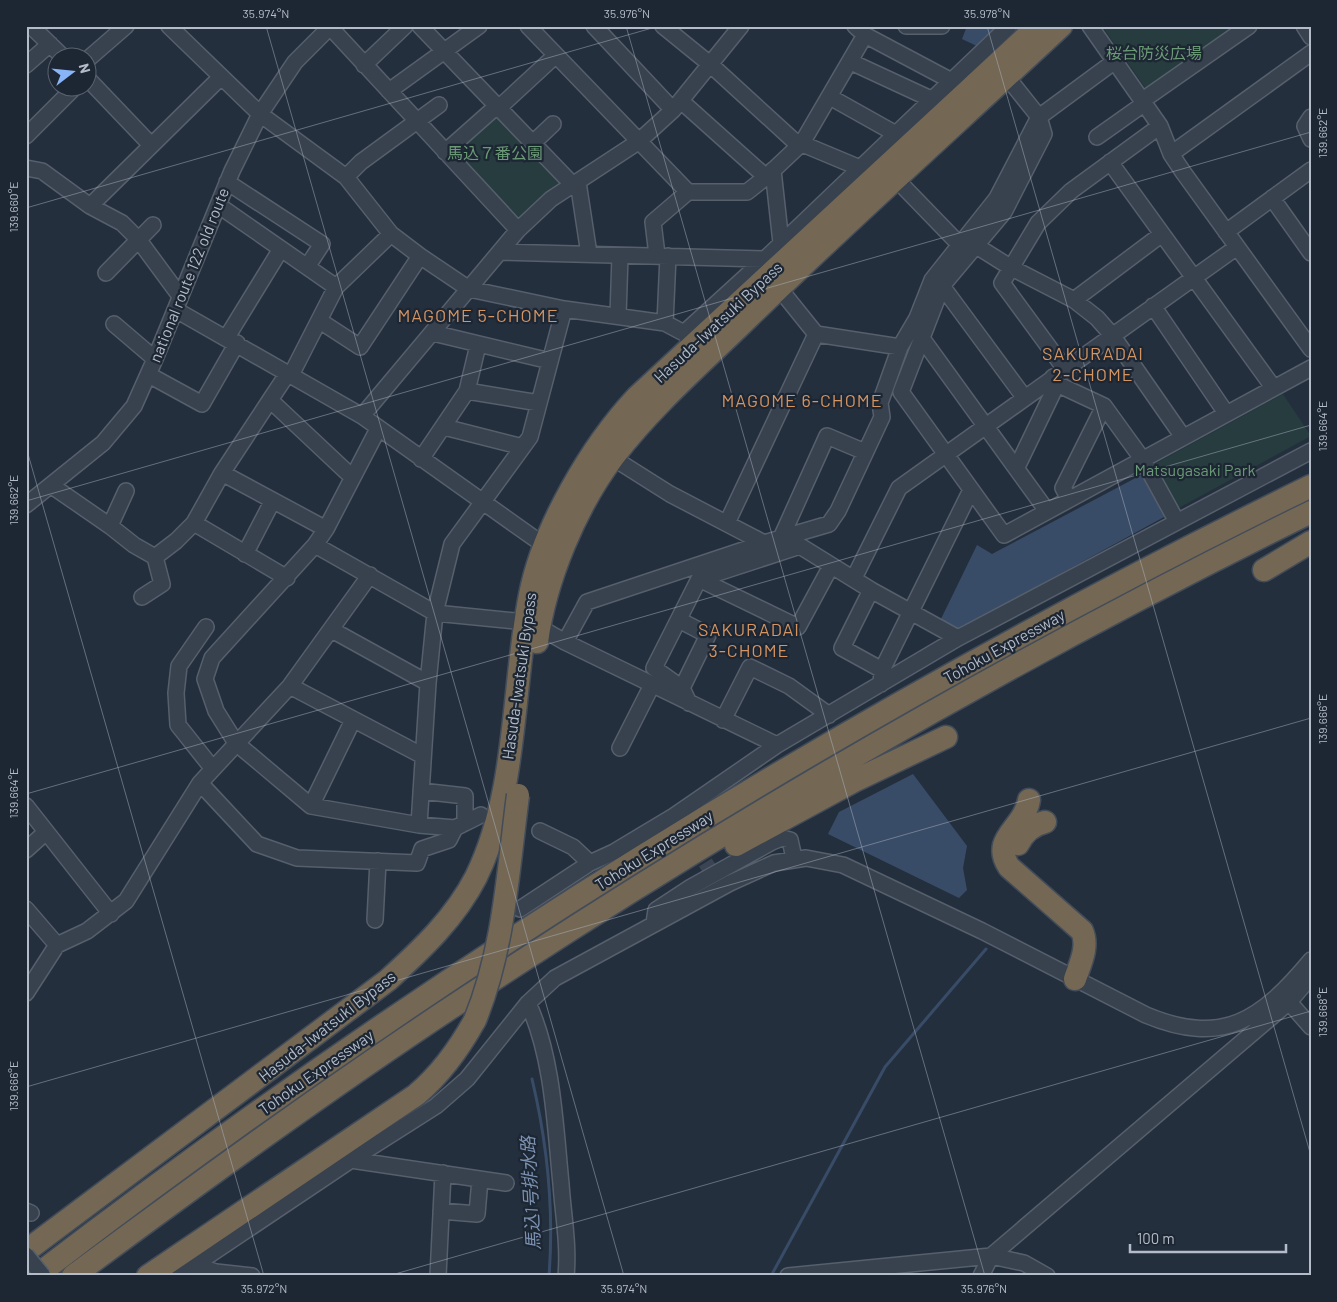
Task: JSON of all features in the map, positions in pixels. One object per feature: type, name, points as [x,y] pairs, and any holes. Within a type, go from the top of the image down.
[{"type":"highway","name":"Hasuda-Iwatsuki Bypass","points":[[148,1276],[416,1095],[446,1065],[462,1044],[475,1020],[488,988],[496,960],[518,795],[532,624],[530,593],[546,544],[586,463],[612,425],[637,397],[694,346],[961,85],[1038,26]]},
{"type":"highway","name":"Hasuda-Iwatsuki Bypass","points":[[26,1251],[388,980],[427,944],[454,913],[477,875],[496,820],[532,624],[562,551],[588,497],[612,458],[637,428],[694,346],[779,288],[1061,26]]},
{"type":"highway","name":"Tohoku Expressway","points":[[36,1276],[349,1048],[512,940],[676,836],[833,741],[1010,641],[1181,551],[1311,486]]},
{"type":"highway","name":"Tohoku Expressway","points":[[73,1276],[371,1062],[456,1004],[627,895],[827,772],[900,730],[1128,605],[1311,512]]},
{"type":"highway","points":[[1264,570],[1311,542]]},
{"type":"highway","points":[[627,895],[701,865],[854,781],[946,738]]},
{"type":"highway","points":[[1029,800],[1027,812],[1005,840],[1002,854],[1009,867],[1082,932],[1086,939],[1085,946],[1075,979]]},
{"type":"highway","points":[[1045,822],[1036,824],[1029,829],[1018,843],[1018,850],[1025,864],[1093,925],[1098,941],[1093,961],[1075,979]]},
{"type":"street","points":[[31,26],[54,48]]},
{"type":"street","points":[[98,50],[126,26]]},
{"type":"street","points":[[364,65],[404,26]]},
{"type":"street","points":[[420,26],[533,143],[576,183],[589,254]]},
{"type":"street","points":[[389,90],[446,52],[480,26]]},
{"type":"street","points":[[528,26],[688,192]]},
{"type":"street","points":[[594,26],[677,106],[770,174],[781,243]]},
{"type":"street","points":[[663,26],[711,65],[793,140],[802,142],[860,168]]},
{"type":"street","points":[[362,416],[518,230],[551,199],[638,142],[677,106],[741,26]]},
{"type":"street","points":[[906,26],[942,26]]},
{"type":"street","points":[[177,29],[221,77],[260,114],[346,177],[392,234],[420,256],[470,289],[564,308],[665,323],[694,346],[765,259],[933,100],[961,85],[1009,26]]},
{"type":"street","points":[[1090,26],[1160,126],[1172,154],[1236,247],[1311,349]]},
{"type":"street","points":[[1097,137],[1249,26]]},
{"type":"street","points":[[1304,26],[1311,37]]},
{"type":"street","points":[[323,29],[389,90],[518,230]]},
{"type":"street","name":"national route 122 old route","points":[[26,505],[52,486],[117,429],[134,406],[227,182],[260,114],[282,78],[323,29]]},
{"type":"street","points":[[665,323],[663,256],[653,222],[688,192],[747,192],[770,174],[802,142],[851,62],[860,31],[961,85]]},
{"type":"street","points":[[26,65],[50,44]]},
{"type":"street","points":[[1172,154],[1311,54]]},
{"type":"street","points":[[445,152],[498,105],[504,103],[556,55]]},
{"type":"street","points":[[1115,61],[1039,117],[997,198],[942,286],[901,392],[1004,535],[1311,368]]},
{"type":"street","points":[[851,62],[933,100]]},
{"type":"street","points":[[90,206],[221,77]]},
{"type":"street","points":[[1006,77],[1039,117]]},
{"type":"street","points":[[98,89],[151,145]]},
{"type":"street","points":[[830,97],[896,134]]},
{"type":"street","points":[[26,136],[64,98]]},
{"type":"street","points":[[346,177],[361,162],[439,105]]},
{"type":"street","points":[[1311,117],[1305,126],[1311,139]]},
{"type":"street","points":[[533,143],[553,124]]},
{"type":"street","points":[[1160,126],[1071,191],[1038,223],[1002,282],[1058,377],[1104,406],[1143,460],[1176,520]]},
{"type":"street","points":[[1110,162],[1274,387]]},
{"type":"street","points":[[26,168],[42,171],[90,206],[122,223],[138,239],[178,303],[232,340],[362,416],[538,541],[546,544]]},
{"type":"street","points":[[1226,232],[1310,173]]},
{"type":"street","points":[[896,180],[968,243],[1074,300],[1097,318],[1112,335],[1183,437]]},
{"type":"street","points":[[227,182],[322,244],[307,267]]},
{"type":"street","points":[[1272,198],[1311,252]]},
{"type":"street","points":[[218,205],[336,287]]},
{"type":"street","points":[[106,273],[153,225]]},
{"type":"street","points":[[154,557],[176,541],[194,523],[222,473],[270,400],[284,379],[292,375],[336,287],[392,234]]},
{"type":"street","points":[[1074,300],[1162,234]]},
{"type":"street","points":[[565,642],[588,602],[774,544],[829,524],[838,511],[882,417],[880,403],[900,348],[916,318],[932,280],[968,243]]},
{"type":"street","points":[[854,578],[899,488],[985,425],[1058,377],[1112,335],[1236,247]]},
{"type":"street","points":[[148,375],[202,404],[232,340],[280,249]]},
{"type":"street","points":[[501,252],[765,259]]},
{"type":"street","points":[[320,321],[360,346],[420,256]]},
{"type":"street","points":[[618,316],[620,256]]},
{"type":"street","points":[[942,286],[1024,398]]},
{"type":"street","points":[[779,288],[816,334],[900,348]]},
{"type":"street","points":[[1152,306],[1226,413]]},
{"type":"street","points":[[419,825],[428,683],[435,613],[452,544],[530,437],[564,308]]},
{"type":"street","points":[[114,324],[155,359]]},
{"type":"street","points":[[433,333],[550,361]]},
{"type":"street","points":[[727,523],[816,334]]},
{"type":"street","points":[[921,337],[1047,511]]},
{"type":"street","points":[[421,458],[467,391],[478,345]]},
{"type":"street","points":[[1016,467],[1058,377]]},
{"type":"street","points":[[467,391],[539,403]]},
{"type":"street","points":[[270,400],[352,477]]},
{"type":"street","points":[[1069,499],[1063,488],[1104,406]]},
{"type":"street","points":[[444,427],[522,448]]},
{"type":"street","points":[[378,429],[326,529],[315,545],[287,578],[212,658],[205,679],[216,711],[236,743],[311,806],[419,825],[460,825],[481,815]]},
{"type":"street","points":[[689,703],[682,688],[654,668],[699,579],[774,544],[827,436],[865,452]]},
{"type":"street","points":[[520,909],[590,863],[676,818],[777,745],[829,714],[882,677],[1176,520],[1311,451]]},
{"type":"street","points":[[612,458],[670,494],[727,523],[774,544],[800,546],[871,590],[958,638]]},
{"type":"street","points":[[222,473],[272,502],[326,529]]},
{"type":"street","points":[[52,486],[134,545],[154,557],[162,584],[142,597]]},
{"type":"street","points":[[882,677],[910,610],[971,490]]},
{"type":"street","points":[[110,526],[126,491]]},
{"type":"street","points":[[245,554],[272,502]]},
{"type":"street","points":[[194,523],[287,578]]},
{"type":"street","points":[[315,545],[435,613],[532,624],[652,685],[777,745]]},
{"type":"street","points":[[699,579],[798,627],[831,566]]},
{"type":"street","points":[[26,993],[57,945],[87,931],[126,901],[200,783],[290,686],[370,575]]},
{"type":"street","points":[[871,590],[842,648],[882,677]]},
{"type":"street","points":[[679,620],[708,635],[682,688]]},
{"type":"street","points":[[206,627],[179,666],[176,693],[178,725],[213,769]]},
{"type":"street","points":[[332,630],[428,683]]},
{"type":"street","points":[[723,720],[750,667],[789,686],[829,714]]},
{"type":"street","points":[[178,677],[205,679]]},
{"type":"street","points":[[620,748],[652,685]]},
{"type":"street","points":[[290,686],[423,756]]},
{"type":"street","points":[[311,806],[353,720]]},
{"type":"street","points":[[200,783],[257,844],[297,858],[417,863],[422,849],[449,840],[460,825],[465,796],[421,791]]},
{"type":"street","points":[[26,806],[111,914]]},
{"type":"street","points":[[540,831],[573,846],[590,863]]},
{"type":"street","points":[[26,850],[46,832]]},
{"type":"street","points":[[654,923],[656,910],[690,887],[772,842],[782,838],[790,840],[794,858]]},
{"type":"street","points":[[178,1276],[351,1160],[436,1106],[467,1079],[528,1003],[555,978],[751,872],[794,858],[826,860],[843,865],[982,931],[1170,1025],[1188,1029],[1208,1029],[1227,1026],[1245,1020],[1261,1011],[1287,989],[1311,960]]},
{"type":"street","points":[[375,920],[378,861]]},
{"type":"street","points":[[26,909],[57,945]]},
{"type":"street","points":[[981,1276],[991,1256],[1289,1002],[1311,976]]},
{"type":"street","points":[[1289,1002],[1311,1027]]},
{"type":"street","points":[[528,1003],[540,1030],[554,1117],[566,1242],[566,1276]]},
{"type":"street","points":[[351,1160],[506,1182]]},
{"type":"street","points":[[438,1276],[442,1173]]},
{"type":"street","points":[[441,1211],[477,1214],[480,1179]]},
{"type":"street","points":[[26,1255],[42,1276]]},
{"type":"street","points":[[788,1276],[991,1256],[1024,1263],[1046,1276]]},
{"type":"street","points":[[193,1265],[216,1274],[252,1276]]},
{"type":"green space","name":"桜台防災広場","points":[[1102,26],[1240,26],[1146,89]]},
{"type":"green space","name":"馬込７番公園","points":[[497,111],[565,184],[518,221],[451,151]]},
{"type":"green space","name":"Matsugasaki Park","points":[[1283,394],[1311,436],[1175,510],[1151,466]]},
{"type":"water","points":[[967,26],[1002,26],[979,47],[962,39]]},
{"type":"water","points":[[1145,473],[1166,512],[1164,517],[956,631],[939,623],[977,545],[992,554]]},
{"type":"water","points":[[913,774],[967,846],[963,868],[967,890],[959,898],[828,834],[839,812]]},
{"type":"waterway","points":[[771,1276],[885,1067],[986,949]]},
{"type":"waterway","name":"馬込1号排水路","points":[[532,1079],[542,1127],[548,1177],[551,1227],[549,1276]]},
{"type":"tunnel","points":[[693,843],[714,876]]},
{"type":"district","name":"MAGOME 5-CHOME","points":[[478,316]]},
{"type":"district","name":"SAKURADAI 2-CHOME","points":[[1093,364]]},
{"type":"district","name":"MAGOME 6-CHOME","points":[[802,401]]},
{"type":"district","name":"SAKURADAI 3-CHOME","points":[[749,640]]}]
